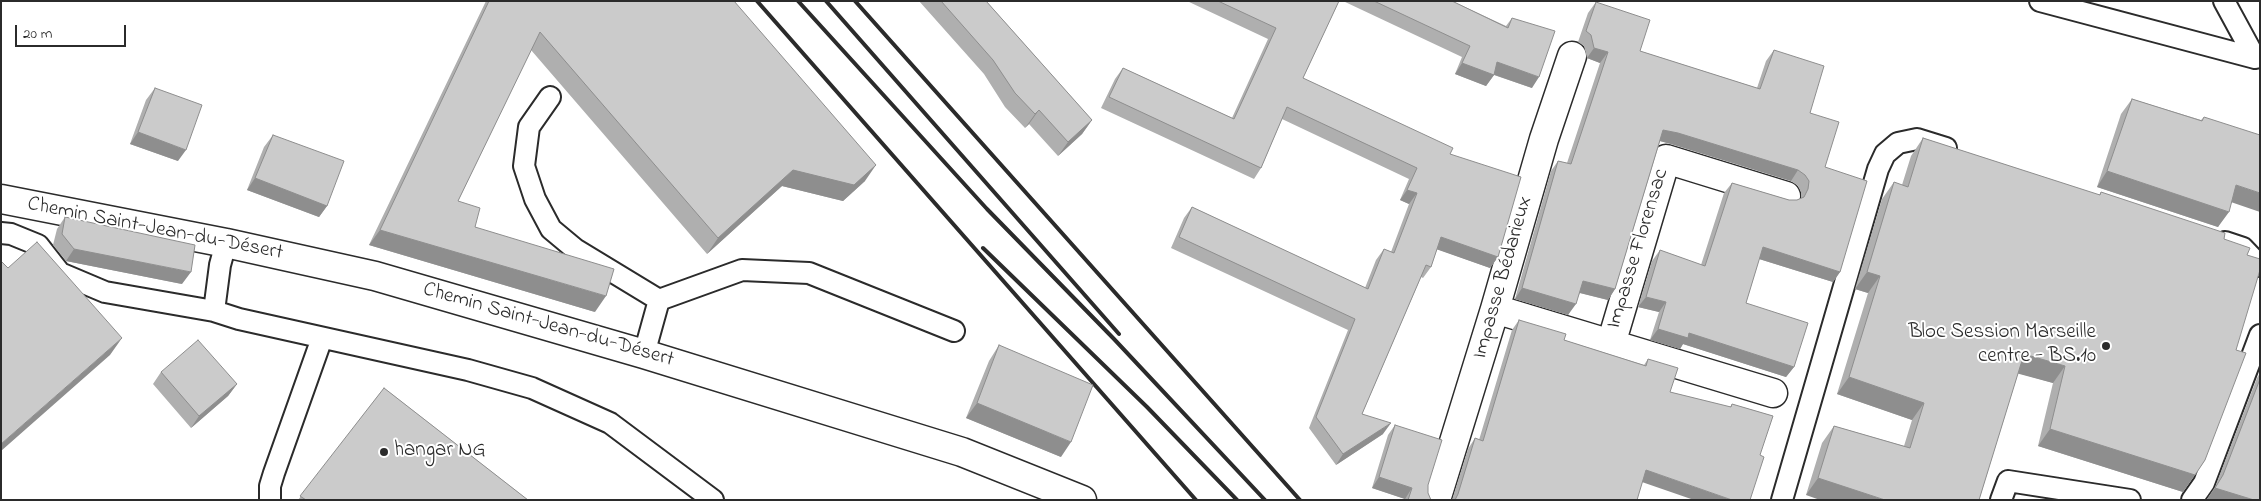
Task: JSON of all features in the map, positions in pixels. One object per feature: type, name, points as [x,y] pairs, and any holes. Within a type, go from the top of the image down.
[{"type":"street","name":"Impasse Bédarieux","points":[[1436,500],[1496,309],[1544,139],[1572,56]]},
{"type":"street","name":"Impasse Florensac","points":[[1611,344],[1666,159],[1786,196]]},
{"type":"street","name":"Chemin Saint-Jean-du-Désert","points":[[1,199],[226,243],[375,276],[644,354],[962,452],[1082,500]]},
{"type":"street","name":"Impasse Florensac","points":[[1496,309],[1772,393]]},
{"type":"lane","points":[[2040,1],[2257,57]]},
{"type":"lane","points":[[2224,1],[2257,57]]},
{"type":"lane","points":[[550,97],[530,127],[524,166],[535,199],[551,229],[575,249],[659,300]]},
{"type":"lane","points":[[1782,500],[1878,169],[1885,154],[1898,143],[1917,139],[1963,154]]},
{"type":"lane","points":[[1,233],[38,245],[60,273],[105,292],[214,311],[239,319],[468,370],[532,388],[610,423],[713,500]]},
{"type":"lane","points":[[2206,236],[2243,248],[2260,266]]},
{"type":"lane","points":[[214,311],[220,264],[226,243]]},
{"type":"lane","points":[[659,300],[742,270],[808,273],[954,331]]},
{"type":"lane","points":[[644,354],[659,300]]},
{"type":"lane","points":[[2192,500],[2204,483],[2260,334]]},
{"type":"lane","points":[[270,500],[270,486],[274,473],[322,338]]},
{"type":"lane","points":[[2001,500],[2008,481],[2130,500]]},
{"type":"building","points":[[489,1],[734,1],[876,165],[854,185],[793,170],[718,238],[540,32],[458,201],[480,208],[475,227],[614,269],[606,296],[380,230]]},
{"type":"building","points":[[941,1],[986,1],[1092,120],[1068,142],[1039,110],[1035,114],[1015,93],[993,60]]},
{"type":"building","points":[[1218,1],[1339,1],[1303,78],[1453,148],[1450,154],[1521,177],[1498,257],[1441,237],[1431,267],[1426,265],[1362,414],[1391,423],[1343,454],[1316,417],[1355,319],[1179,237],[1192,207],[1368,289],[1384,249],[1394,253],[1417,193],[1407,190],[1417,168],[1287,107],[1261,168],[1109,97],[1123,68],[1234,119],[1276,28]]},
{"type":"building","points":[[1374,1],[1452,1],[1508,28],[1512,18],[1555,31],[1539,77],[1497,62],[1494,75],[1462,63],[1470,46]]},
{"type":"building","points":[[1596,2],[1650,20],[1640,51],[1760,89],[1774,50],[1824,66],[1810,113],[1839,122],[1825,167],[1867,181],[1840,272],[1763,247],[1746,303],[1808,323],[1794,367],[1689,333],[1688,338],[1658,329],[1666,302],[1646,297],[1660,250],[1705,266],[1732,183],[1789,200],[1797,200],[1804,197],[1809,181],[1798,170],[1678,133],[1663,130],[1615,289],[1583,281],[1576,304],[1522,288],[1558,161],[1571,164],[1608,52],[1594,48],[1591,35],[1586,31]]},
{"type":"building","points":[[155,88],[202,105],[186,150],[138,132]]},
{"type":"building","points":[[2132,99],[2202,121],[2204,117],[2260,135],[2260,193],[2236,185],[2229,212],[2107,171]]},
{"type":"building","points":[[273,135],[344,161],[327,206],[255,178]]},
{"type":"building","points":[[1923,138],[2100,195],[2101,192],[2225,233],[2224,239],[2250,248],[2247,255],[2260,259],[2260,270],[2236,350],[2246,353],[2205,460],[2195,475],[2050,429],[2065,366],[2024,354],[1979,500],[1885,500],[1818,478],[1834,426],[1910,448],[1924,403],[1849,377],[1880,276],[1867,272],[1894,182],[1908,187]]},
{"type":"building","points":[[65,217],[195,245],[191,272],[74,249],[62,234]]},
{"type":"building","points":[[37,242],[122,338],[1,444],[1,261],[8,268]]},
{"type":"building","points":[[1519,320],[1566,334],[1564,340],[1646,366],[1648,359],[1678,368],[1670,392],[1731,407],[1732,404],[1773,416],[1760,455],[1764,457],[1750,500],[1732,500],[1646,470],[1637,500],[1455,500],[1475,438],[1483,441]]},
{"type":"building","points":[[198,340],[237,384],[199,416],[161,372]]},
{"type":"building","points":[[999,345],[1093,385],[1071,442],[977,403]]},
{"type":"building","points":[[2260,379],[2260,500],[2254,500],[2215,488],[2223,475]]},
{"type":"building","name":"hangar NG","points":[[384,388],[528,500],[306,500],[300,496]]},
{"type":"building","points":[[1395,425],[1442,440],[1428,485],[1428,493],[1431,500],[1408,500],[1412,488],[1379,477]]},
{"type":"railway","points":[[757,1],[1196,500]]},
{"type":"railway","points":[[798,1],[987,209],[1114,339],[1265,500]]},
{"type":"railway","points":[[826,1],[1119,334]]},
{"type":"railway","points":[[855,1],[1300,500]]},
{"type":"railway","points":[[983,248],[1147,407],[1237,500]]},
{"type":"place","name":"Bloc Session Marseille centre - BS.10","points":[[2106,346]]},
{"type":"place","name":"hangar NG","points":[[384,452]]}]
